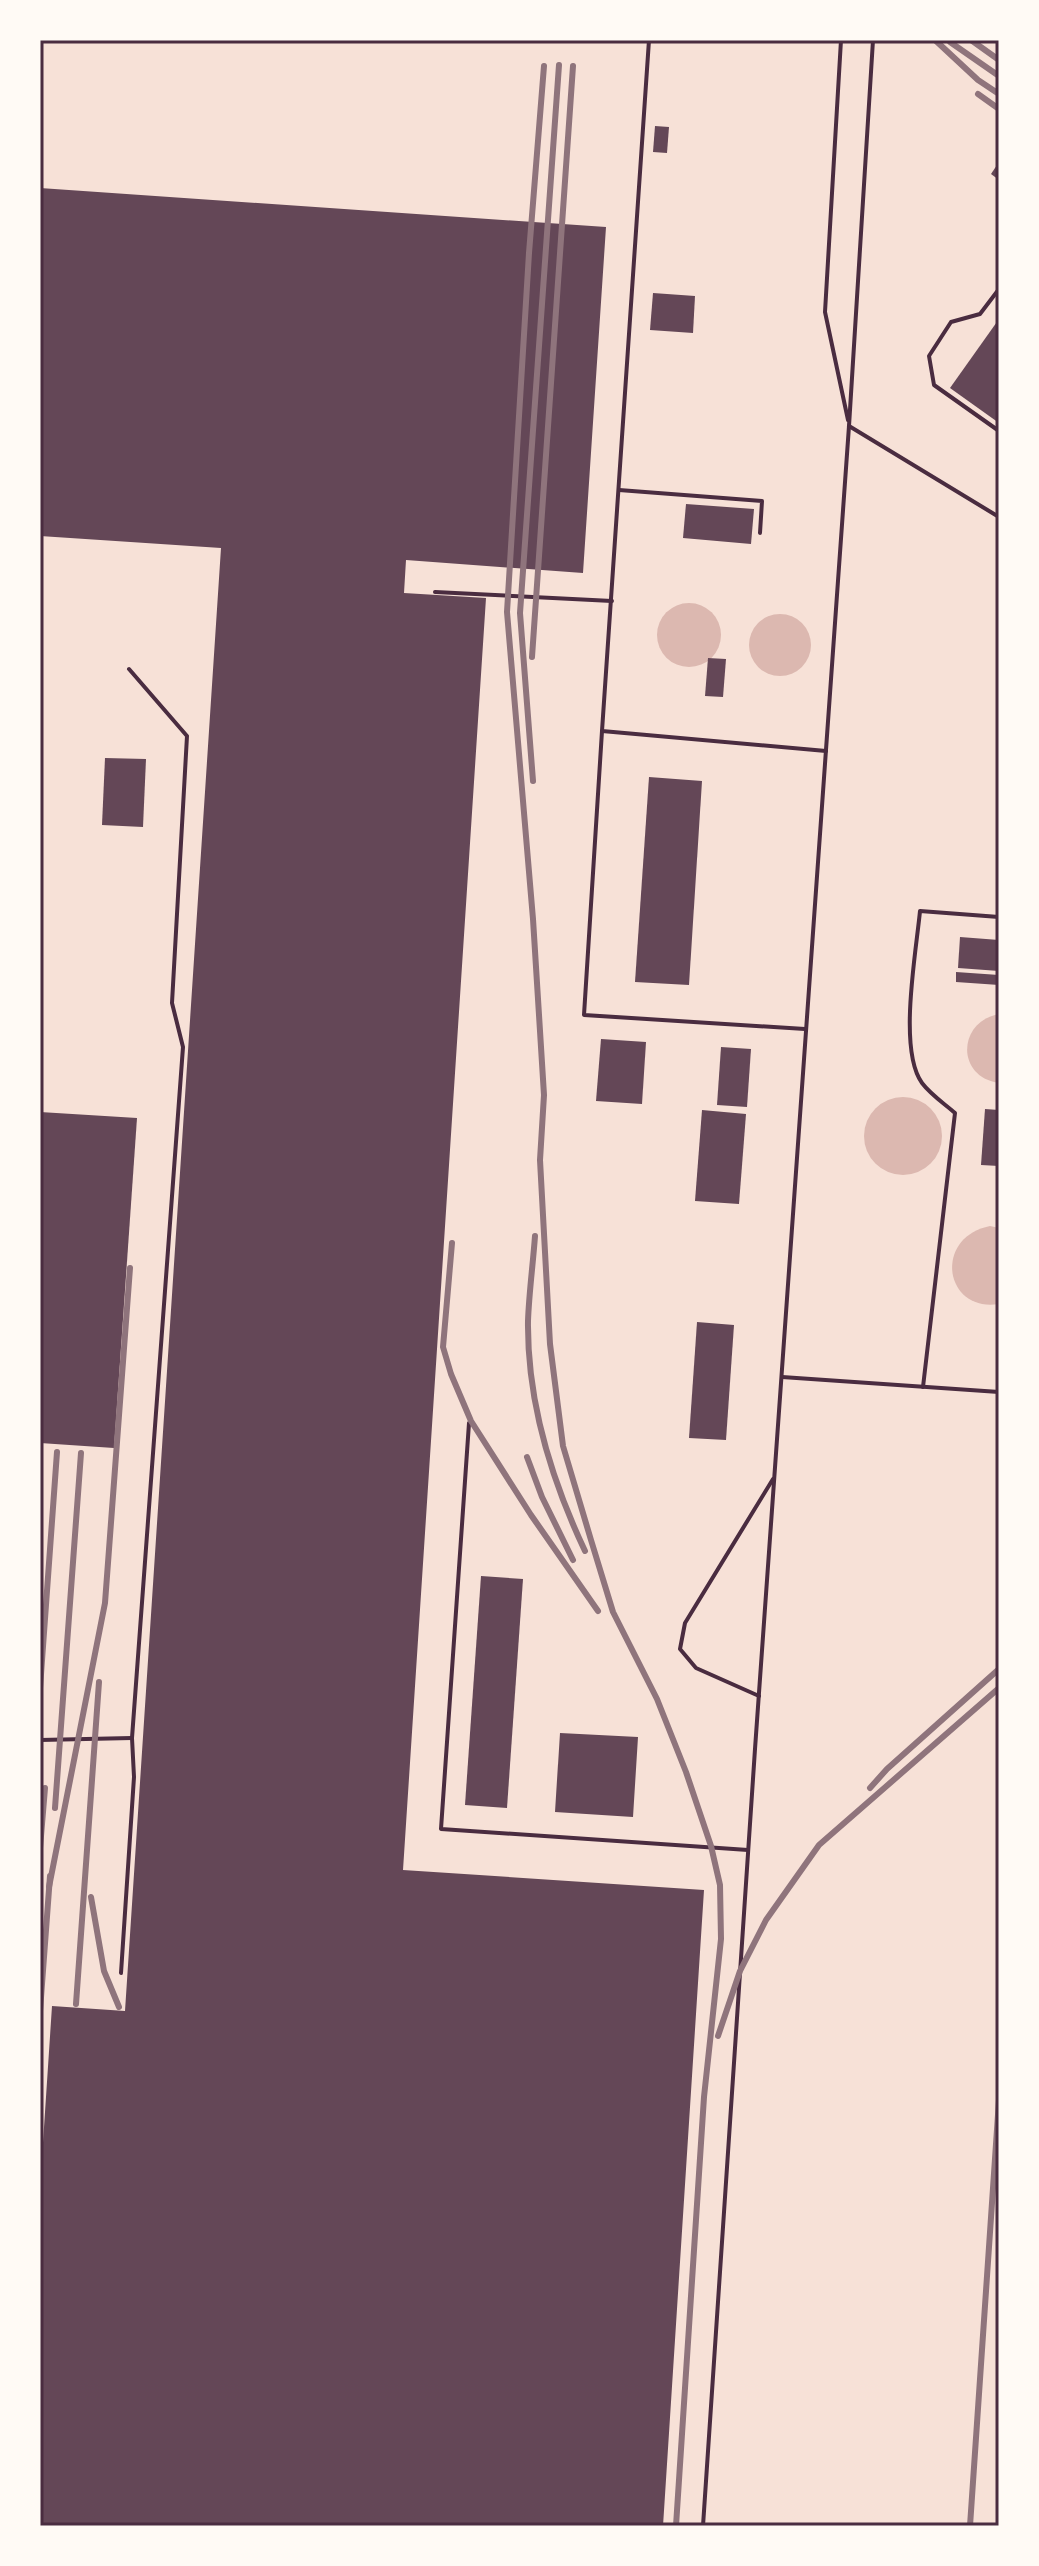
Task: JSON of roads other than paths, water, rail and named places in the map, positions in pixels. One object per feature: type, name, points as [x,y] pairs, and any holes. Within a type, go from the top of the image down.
[{"type":"lane","points":[[649,40],[584,1015],[806,1029]]},
{"type":"lane","points":[[841,40],[825,312],[849,426],[999,517]]},
{"type":"lane","points":[[703,2526],[873,40]]},
{"type":"lane","points":[[999,289],[980,314],[951,322],[929,356],[934,385],[999,431]]},
{"type":"lane","points":[[619,490],[762,501],[760,533]]},
{"type":"lane","points":[[435,592],[612,601]]},
{"type":"lane","points":[[121,1973],[134,1777],[132,1738],[183,1047],[172,1003],[187,736],[129,669]]},
{"type":"lane","points":[[602,731],[826,751]]},
{"type":"lane","points":[[923,1387],[955,1113],[923,1084],[912,1062],[909,1029],[920,911],[999,917]]},
{"type":"lane","points":[[781,1377],[999,1392]]},
{"type":"lane","points":[[469,1423],[441,1829],[748,1850]]},
{"type":"lane","points":[[759,1696],[696,1668],[680,1649],[685,1623],[774,1477]]},
{"type":"lane","points":[[40,1740],[132,1738]]},
{"type":"railway","points":[[935,40],[978,80],[999,94]]},
{"type":"railway","points":[[971,40],[999,60]]},
{"type":"railway","points":[[950,42],[999,76]]},
{"type":"railway","points":[[533,781],[520,613],[559,65]]},
{"type":"railway","points":[[544,66],[507,612],[533,919],[544,1095],[540,1160],[550,1344],[563,1446],[613,1612],[657,1699],[686,1772],[711,1846],[720,1885],[721,1939],[704,2097],[676,2526]]},
{"type":"railway","points":[[532,657],[573,66]]},
{"type":"railway","points":[[978,94],[999,109]]},
{"type":"railway","points":[[535,1236],[528,1321],[532,1381],[552,1468],[585,1551]]},
{"type":"railway","points":[[452,1243],[443,1347],[451,1374],[471,1421],[598,1611]]},
{"type":"railway","points":[[49,1887],[105,1603],[130,1268]]},
{"type":"railway","points":[[40,1688],[57,1452]]},
{"type":"railway","points":[[55,1808],[81,1453]]},
{"type":"railway","points":[[527,1457],[542,1497],[573,1560]]},
{"type":"railway","points":[[870,1788],[887,1769],[999,1669]]},
{"type":"railway","points":[[76,2004],[99,1682]]},
{"type":"railway","points":[[718,2036],[740,1971],[766,1920],[819,1845],[999,1688]]},
{"type":"railway","points":[[40,1848],[45,1788]]},
{"type":"railway","points":[[40,2011],[50,1876]]},
{"type":"railway","points":[[91,1897],[104,1971],[119,2007]]},
{"type":"railway","points":[[970,2526],[999,2100]]}]
